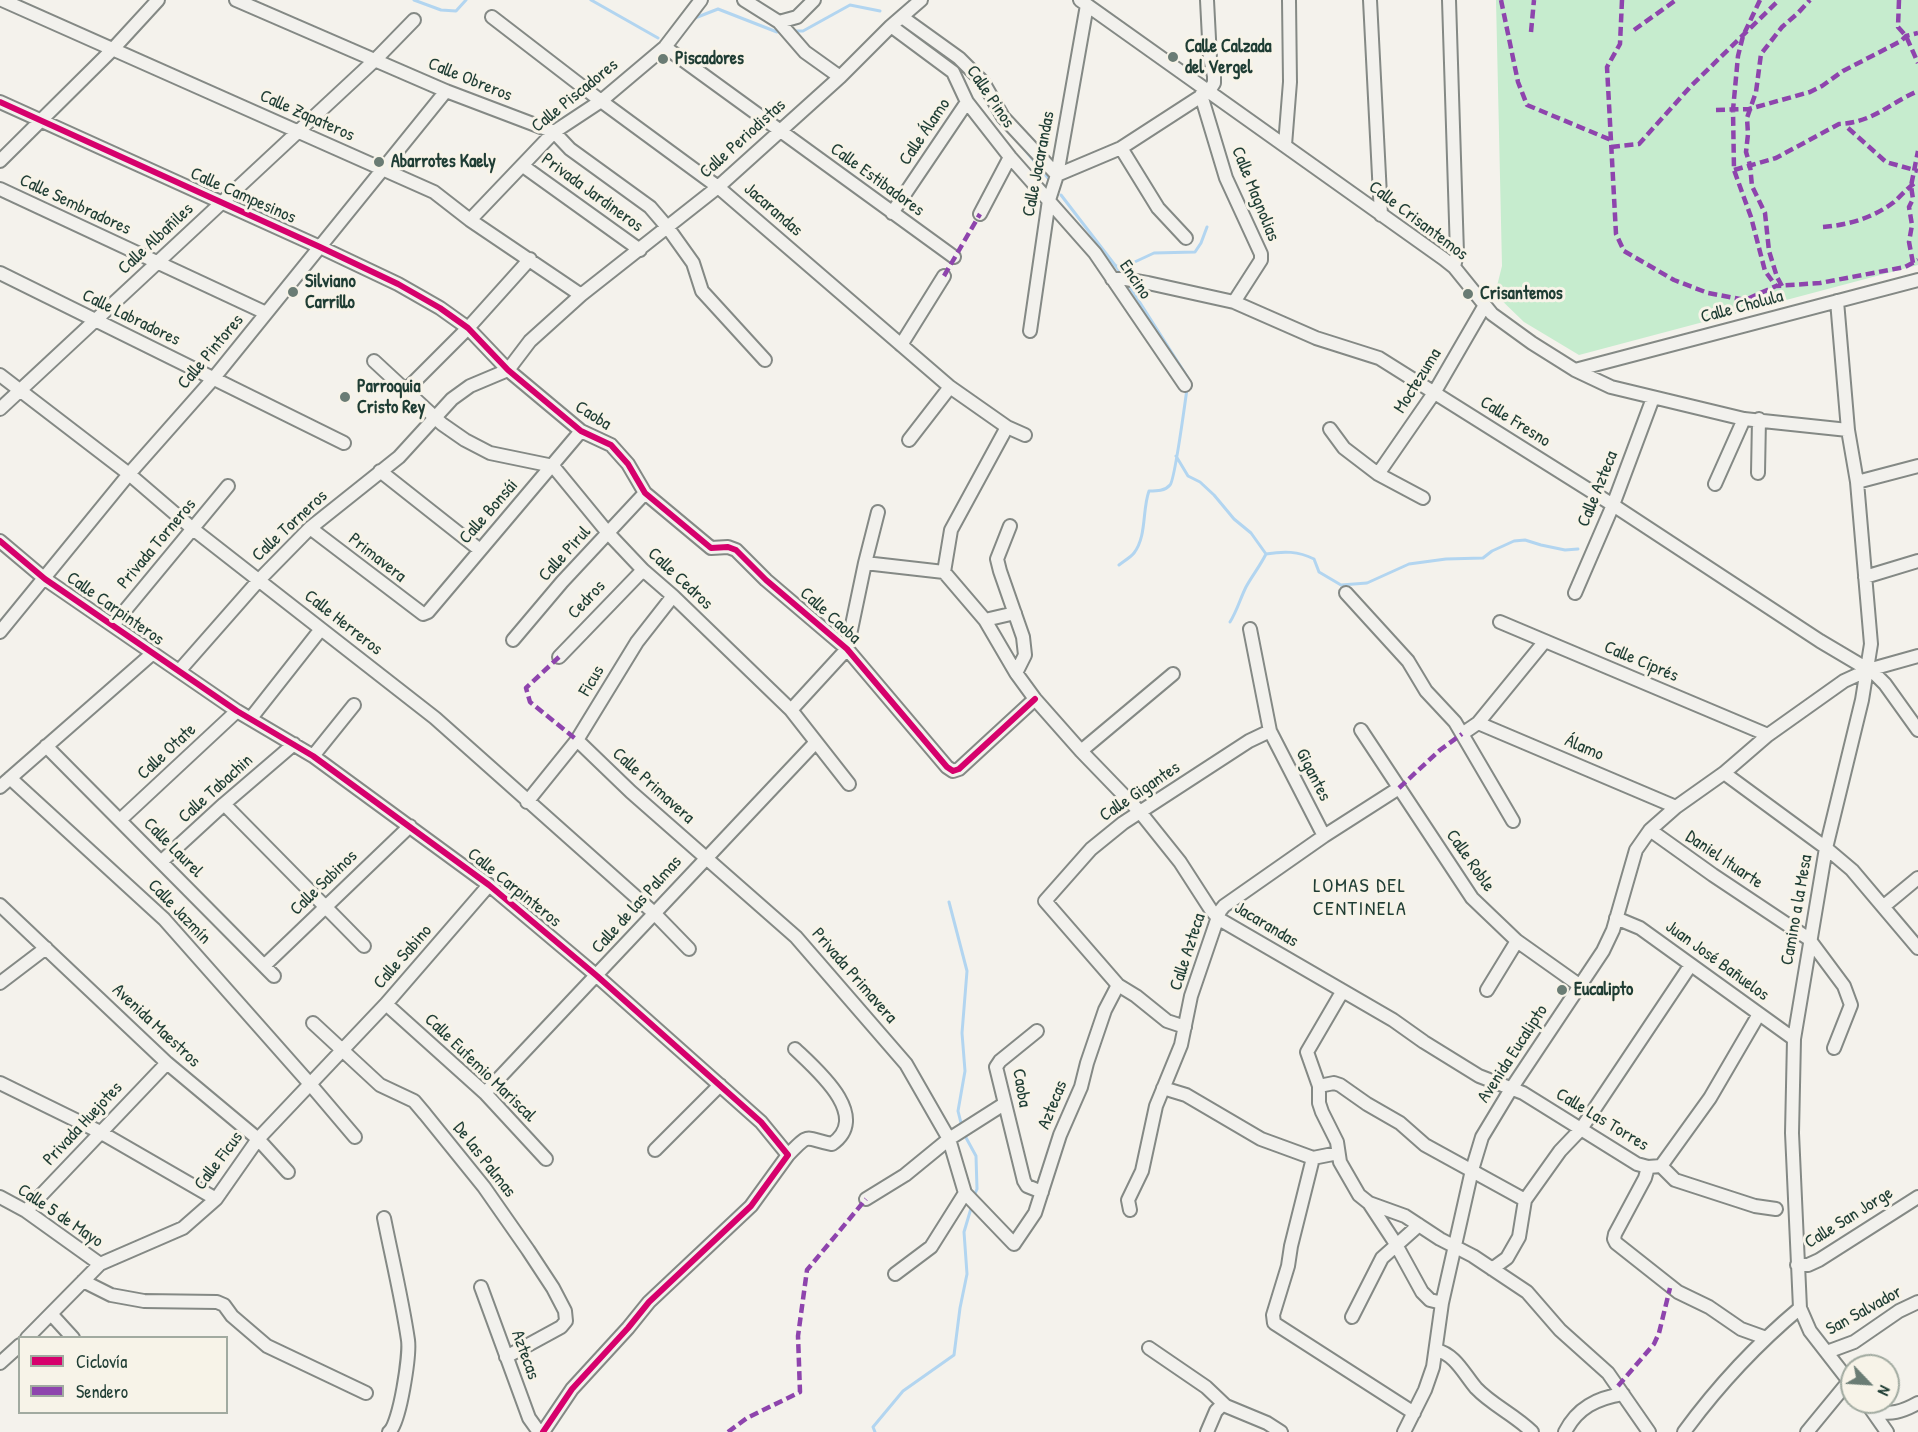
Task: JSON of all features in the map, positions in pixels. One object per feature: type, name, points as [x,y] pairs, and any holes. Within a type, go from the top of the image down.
[{"type":"street","name":"Calle Zapateros","points":[[2,0],[434,192],[470,220],[581,295]]},
{"type":"street","points":[[0,161],[113,49],[158,0]]},
{"type":"street","name":"Calle Obreros","points":[[236,0],[446,91],[554,132],[570,149],[650,207],[693,263],[702,291],[765,360]]},
{"type":"street","name":"Calle Piscadores","points":[[470,220],[554,132],[600,101],[665,47],[701,0]]},
{"type":"street","points":[[744,0],[779,22],[805,52],[840,77]]},
{"type":"street","points":[[779,22],[797,17],[814,0]]},
{"type":"street","name":"Calle Periodistas","points":[[508,370],[530,341],[581,295],[718,187],[921,0]]},
{"type":"street","points":[[902,17],[959,58],[983,82],[1003,117],[1051,171],[1057,174],[1121,148],[1205,93],[1214,83],[1210,58],[1207,0]]},
{"type":"street","points":[[1285,145],[1290,82],[1289,0]]},
{"type":"street","points":[[1370,0],[1381,214]]},
{"type":"street","points":[[1449,0],[1457,254],[1454,267]]},
{"type":"street","name":"Calle Crisantemos","points":[[1083,3],[1205,93],[1285,145],[1454,267],[1492,314],[1575,370],[1611,387],[1744,419],[1848,430]]},
{"type":"street","name":"Calle Jacarandas","points":[[1030,331],[1049,200],[1057,174],[1083,3]]},
{"type":"street","name":"Jacarandas","points":[[492,17],[600,101],[718,187],[950,387],[1007,426],[1025,435]]},
{"type":"street","name":"Calle Albañiles","points":[[0,409],[375,60],[414,20]]},
{"type":"street","name":"Calle Pinos","points":[[891,26],[953,72],[968,102],[1010,157],[1049,200]]},
{"type":"street","name":"Calle Estibadores","points":[[665,47],[954,258]]},
{"type":"street","name":"Calle Pintores","points":[[0,632],[129,474],[213,379],[446,91]]},
{"type":"street","name":"Calle Magnolias","points":[[1205,93],[1226,178],[1261,254],[1261,260],[1234,302]]},
{"type":"street","name":"Calle Campesinos","points":[[0,102],[398,284],[440,308],[468,328]]},
{"type":"street","name":"Calle Álamo","points":[[892,213],[968,102]]},
{"type":"street","points":[[1121,148],[1158,208],[1186,238]]},
{"type":"street","points":[[980,214],[1010,157]]},
{"type":"street","name":"Privada Jardineros","points":[[523,166],[640,250]]},
{"type":"street","name":"Calle Sembradores","points":[[0,189],[266,313]]},
{"type":"street","name":"Encino","points":[[1049,200],[1095,253],[1185,385]]},
{"type":"street","points":[[407,389],[468,328],[530,259]]},
{"type":"street","name":"Calle Labradores","points":[[0,273],[344,443]]},
{"type":"street","points":[[901,345],[944,276]]},
{"type":"street","name":"Calle Fresno","points":[[1112,279],[1148,283],[1234,302],[1316,338],[1379,358],[1613,505],[1868,670],[1884,684],[1918,730]]},
{"type":"street","name":"Calle Cholula","points":[[1575,370],[1918,280]]},
{"type":"street","points":[[1837,301],[1848,430]]},
{"type":"street","name":"Moctezuma","points":[[1378,474],[1434,393],[1485,305]]},
{"type":"street","name":"Caoba","points":[[468,328],[508,370],[581,431],[611,446],[628,464],[645,493],[694,535]]},
{"type":"street","points":[[374,361],[465,440],[490,453],[553,466]]},
{"type":"street","name":"Calle Torneros","points":[[180,671],[259,580],[310,528],[399,457],[452,399],[470,386],[508,370]]},
{"type":"street","name":"Calle Herreros","points":[[0,375],[129,474],[193,529],[435,718],[654,914],[689,949]]},
{"type":"street","points":[[909,440],[950,387]]},
{"type":"street","name":"Calle Azteca","points":[[1575,594],[1613,505],[1653,398]]},
{"type":"street","points":[[1715,484],[1744,419]]},
{"type":"street","points":[[1758,473],[1759,419]]},
{"type":"street","points":[[944,572],[951,530],[1007,426]]},
{"type":"street","points":[[1330,429],[1344,448],[1378,474],[1423,498]]},
{"type":"street","name":"Camino a la Mesa","points":[[1840,1370],[1810,1331],[1800,1308],[1792,1133],[1794,1039],[1809,939],[1826,848],[1868,670],[1870,634],[1857,482],[1848,430]]},
{"type":"street","name":"Calle Bonsái","points":[[423,614],[428,612],[581,431]]},
{"type":"street","name":"Calle Cedros","points":[[553,466],[608,533],[643,570],[791,710],[849,784]]},
{"type":"street","points":[[1857,482],[1918,466]]},
{"type":"street","points":[[380,471],[480,550]]},
{"type":"street","name":"Privada Torneros","points":[[113,625],[228,486]]},
{"type":"street","name":"Calle Pirul","points":[[513,640],[562,582],[645,493]]},
{"type":"street","points":[[791,710],[847,649],[878,512]]},
{"type":"street","points":[[1010,526],[997,559],[1023,637],[1025,655],[1016,673]]},
{"type":"street","name":"Primavera","points":[[310,528],[423,614]]},
{"type":"street","name":"Calle Caoba","points":[[694,535],[711,548],[728,547],[736,550],[766,580],[847,649],[947,767],[953,771],[959,769],[1035,699]]},
{"type":"street","name":"Calle Carpinteros","points":[[0,541],[45,579],[237,711],[313,756],[489,885],[597,976],[761,1122],[788,1155]]},
{"type":"street","points":[[1865,577],[1918,561]]},
{"type":"street","points":[[865,563],[944,572],[986,621],[1016,673],[1035,699]]},
{"type":"street","name":"Cedros","points":[[559,657],[643,570]]},
{"type":"street","points":[[1346,593],[1408,660],[1426,691],[1455,722],[1513,821]]},
{"type":"street","name":"Ficus","points":[[577,740],[637,642],[673,596]]},
{"type":"street","points":[[986,621],[1015,613]]},
{"type":"street","name":"Calle Ciprés","points":[[1500,622],[1767,735]]},
{"type":"street","points":[[251,718],[321,629]]},
{"type":"street","name":"Gigantes","points":[[1250,629],[1269,731],[1324,836]]},
{"type":"street","points":[[1462,734],[1478,723],[1545,641]]},
{"type":"street","points":[[0,787],[153,653]]},
{"type":"street","name":"Avenida Eucalipto","points":[[1404,1432],[1431,1374],[1442,1303],[1472,1170],[1486,1128],[1603,951],[1616,918],[1636,850],[1650,830],[1676,807],[1724,773],[1767,735],[1844,681],[1868,670],[1918,656]]},
{"type":"street","points":[[1081,751],[1173,674]]},
{"type":"street","name":"Jacarandas","points":[[1035,699],[1140,812],[1179,862],[1217,917],[1393,1020],[1479,1076],[1510,1089]]},
{"type":"street","points":[[313,756],[354,705]]},
{"type":"street","name":"Calle Otate","points":[[120,820],[237,711]]},
{"type":"street","name":"Álamo","points":[[1478,723],[1676,807]]},
{"type":"street","name":"Calle Roble","points":[[1361,730],[1472,898],[1517,941],[1579,985]]},
{"type":"street","name":"Calle Gigantes","points":[[1118,985],[1045,901],[1091,849],[1140,812],[1249,741],[1269,731]]},
{"type":"street","points":[[527,802],[577,740]]},
{"type":"street","name":"Calle Primavera","points":[[577,740],[631,792],[706,858]]},
{"type":"street","name":"Calle de las Palmas","points":[[485,1093],[816,742]]},
{"type":"street","name":"Calle Tabachin","points":[[162,861],[294,744]]},
{"type":"street","name":"Calle Laurel","points":[[46,746],[274,976]]},
{"type":"street","points":[[1724,773],[1826,848],[1852,870],[1918,948]]},
{"type":"street","name":"Calle Jazmín","points":[[10,778],[164,919],[355,1137]]},
{"type":"street","name":"Calle Azteca","points":[[1130,1210],[1130,1194],[1142,1170],[1148,1139],[1163,1088],[1179,1051],[1191,996],[1203,966],[1217,917],[1224,906],[1324,836],[1399,788]]},
{"type":"street","points":[[224,804],[364,946]]},
{"type":"street","name":"Calle Sabinos","points":[[264,966],[410,826]]},
{"type":"street","name":"Daniel Ituarte","points":[[1650,830],[1809,939],[1844,986],[1851,1005],[1834,1048]]},
{"type":"street","name":"Privada Primavera","points":[[706,858],[796,937],[906,1064],[949,1139],[965,1193]]},
{"type":"street","points":[[1884,906],[1918,878]]},
{"type":"street","name":"Calle Sabino","points":[[341,1050],[386,1004],[489,885]]},
{"type":"street","name":"Avenida Maestros","points":[[0,905],[167,1063],[258,1139],[288,1172]]},
{"type":"street","name":"Juan José Bañuelos","points":[[1616,918],[1634,924],[1794,1039]]},
{"type":"street","points":[[1487,990],[1517,941]]},
{"type":"street","points":[[0,984],[46,948]]},
{"type":"street","points":[[1492,1269],[1507,1258],[1519,1237],[1525,1200],[1560,1151],[1581,1129],[1690,966]]},
{"type":"street","points":[[1118,985],[1167,1021],[1185,1027]]},
{"type":"street","name":"Aztecas","points":[[965,1193],[1014,1244],[1035,1213],[1060,1135],[1081,1087],[1105,1010],[1118,985]]},
{"type":"street","points":[[1342,992],[1307,1052],[1319,1086],[1319,1103],[1334,1134],[1340,1162],[1359,1195],[1369,1203],[1397,1246],[1422,1292],[1430,1300],[1442,1303]]},
{"type":"street","name":"Calle Eufemio Mariscal","points":[[386,1004],[485,1093],[546,1159]]},
{"type":"street","points":[[1759,1014],[1710,1098],[1645,1178],[1614,1239],[1670,1288],[1709,1307],[1741,1329],[1766,1338]]},
{"type":"street","name":"De las Palmas","points":[[313,1023],[380,1085],[414,1101],[484,1187],[553,1288],[565,1311],[566,1321],[561,1327],[506,1357]]},
{"type":"street","name":"Caoba","points":[[1037,1031],[997,1065],[1004,1104],[1024,1181],[1027,1186],[1042,1192]]},
{"type":"street","points":[[541,1432],[572,1389],[649,1302],[751,1206],[788,1155],[806,1138],[832,1144],[845,1131],[846,1123],[838,1094],[795,1048]]},
{"type":"street","name":"Calle Ficus","points":[[29,1336],[100,1264],[183,1228],[216,1198],[258,1139],[341,1050]]},
{"type":"street","name":"Privada Huejotes","points":[[26,1211],[167,1063]]},
{"type":"street","points":[[0,1083],[100,1131],[216,1198]]},
{"type":"street","points":[[1319,1086],[1340,1084],[1367,1104],[1400,1123],[1425,1145],[1525,1200]]},
{"type":"street","points":[[655,1150],[720,1085]]},
{"type":"street","points":[[1163,1088],[1192,1098],[1252,1135],[1313,1158],[1338,1153]]},
{"type":"street","name":"Calle Las Torres","points":[[1510,1089],[1523,1093],[1637,1164],[1654,1167],[1675,1180],[1755,1206],[1776,1209]]},
{"type":"street","points":[[866,1199],[905,1175],[949,1139],[1004,1104]]},
{"type":"street","points":[[1313,1158],[1274,1315],[1274,1323],[1414,1413]]},
{"type":"street","points":[[895,1274],[931,1247],[965,1193]]},
{"type":"street","name":"Calle San Jorge","points":[[1797,1265],[1808,1265],[1819,1260],[1918,1197]]},
{"type":"street","name":"Calle 5 de Mayo","points":[[3,1203],[26,1211],[100,1264]]},
{"type":"street","points":[[1369,1203],[1399,1213],[1492,1269],[1537,1300],[1560,1330],[1608,1373],[1649,1432]]},
{"type":"street","points":[[384,1218],[409,1342],[400,1406],[394,1428],[388,1432]]},
{"type":"street","points":[[1352,1317],[1379,1262],[1419,1225]]},
{"type":"street","points":[[83,1281],[111,1294],[144,1301],[217,1302],[224,1305],[232,1316],[267,1346],[366,1393]]},
{"type":"street","name":"Aztecas","points":[[481,1287],[529,1418],[541,1432]]},
{"type":"street","name":"San Salvador","points":[[1827,1352],[1854,1342],[1899,1311],[1918,1302]]},
{"type":"street","points":[[1684,1432],[1718,1389],[1766,1338],[1800,1308]]},
{"type":"street","points":[[52,1315],[71,1336]]},
{"type":"street","points":[[0,1363],[18,1347]]},
{"type":"street","points":[[1149,1348],[1206,1387],[1223,1404],[1267,1423],[1281,1432]]},
{"type":"street","points":[[1436,1350],[1449,1356],[1482,1394],[1512,1414],[1532,1432]]},
{"type":"street","points":[[1565,1432],[1577,1414],[1588,1405],[1596,1400],[1623,1394]]},
{"type":"street","points":[[1808,1432],[1840,1395]]},
{"type":"street","points":[[1900,1412],[1918,1403]]},
{"type":"street","points":[[1207,1432],[1216,1411],[1223,1404]]},
{"type":"street","points":[[1874,1414],[1887,1432]]},
{"type":"green space","points":[[1496,0],[1918,0],[1918,265],[1579,355],[1524,322],[1495,294],[1502,266]]},
{"type":"waterway","points":[[414,0],[441,10],[456,11],[466,0]]},
{"type":"waterway","points":[[591,0],[658,38]]},
{"type":"waterway","points":[[793,31],[803,31],[850,5],[880,11]]},
{"type":"waterway","points":[[695,18],[718,9],[777,32]]},
{"type":"waterway","points":[[936,49],[964,71]]},
{"type":"waterway","points":[[973,80],[985,96]]},
{"type":"waterway","points":[[1021,145],[1048,178]]},
{"type":"waterway","points":[[1061,195],[1121,273]]},
{"type":"waterway","points":[[1116,266],[1126,266],[1154,253],[1195,252],[1207,227]]},
{"type":"waterway","points":[[1128,284],[1188,378],[1188,382]]},
{"type":"waterway","points":[[1119,565],[1133,554],[1141,539],[1149,491],[1166,488],[1172,480],[1187,389]]},
{"type":"waterway","points":[[1176,456],[1188,476],[1200,482],[1214,495],[1234,519],[1251,533],[1266,554],[1291,552],[1308,556],[1314,559],[1319,572],[1341,585],[1367,583],[1409,564],[1446,559],[1483,558],[1492,551],[1514,541],[1525,540],[1565,550],[1578,549]]},
{"type":"waterway","points":[[1230,622],[1246,587],[1266,554]]},
{"type":"waterway","points":[[949,902],[967,971],[962,1033],[965,1071],[958,1111],[962,1127]]},
{"type":"waterway","points":[[964,1134],[976,1156],[977,1189],[974,1196]]},
{"type":"waterway","points":[[875,1432],[873,1427],[903,1391],[954,1355],[967,1274],[964,1232],[972,1205]]},
{"type":"marked path","points":[[1501,0],[1518,82],[1527,105],[1611,140]]},
{"type":"marked path","points":[[1531,32],[1534,0]]},
{"type":"marked path","points":[[1622,0],[1620,44],[1607,67],[1616,234],[1624,251],[1674,280],[1708,293],[1745,300],[1776,286],[1820,283],[1905,267],[1918,260]]},
{"type":"marked path","points":[[1634,30],[1676,0]]},
{"type":"marked path","points":[[1760,0],[1743,36],[1738,56],[1733,110],[1734,170],[1751,217],[1765,271],[1776,286]]},
{"type":"marked path","points":[[1611,147],[1639,144],[1691,86],[1779,0]]},
{"type":"marked path","points":[[1782,286],[1769,251],[1765,213],[1752,186],[1746,152],[1747,118],[1756,92],[1761,54],[1782,27],[1810,0]]},
{"type":"marked path","points":[[1899,0],[1898,27],[1906,36],[1918,63]]},
{"type":"marked path","points":[[1716,110],[1749,109],[1810,92],[1906,36],[1918,33]]},
{"type":"marked path","points":[[1734,170],[1776,158],[1839,124],[1862,120],[1918,91]]},
{"type":"marked path","points":[[1848,128],[1886,162],[1918,171]]},
{"type":"marked path","points":[[1913,263],[1909,242],[1912,225],[1909,207],[1913,199],[1911,186],[1918,151]]},
{"type":"marked path","points":[[1823,227],[1851,222],[1878,212],[1894,202],[1915,183]]},
{"type":"marked path","points":[[944,276],[980,214]]},
{"type":"marked path","points":[[559,657],[526,688],[530,702],[577,740]]},
{"type":"marked path","points":[[1399,788],[1440,750],[1462,734]]},
{"type":"marked path","points":[[728,1432],[747,1418],[800,1392],[798,1336],[807,1270],[866,1199]]},
{"type":"marked path","points":[[1618,1386],[1654,1344],[1670,1288]]},
{"type":"cycle path","points":[[0,102],[320,247],[398,284],[440,308],[468,328],[508,370],[581,431],[611,445],[628,464],[645,493],[711,548],[728,547],[736,550],[766,580],[847,649],[947,767],[953,771],[959,769],[1035,699]]},
{"type":"cycle path","points":[[0,541],[45,579],[237,711],[313,756],[489,885],[597,976],[761,1122],[788,1155],[751,1206],[649,1302],[572,1389],[543,1432]]},
{"type":"place","name":"Calle Calzada del Vergel","points":[[1173,57]]},
{"type":"place","name":"Piscadores","points":[[663,59]]},
{"type":"place","name":"Abarrotes Kaely","points":[[379,162]]},
{"type":"place","name":"Silviano Carrillo","points":[[293,292]]},
{"type":"place","name":"Crisantemos","points":[[1468,294]]},
{"type":"place","name":"Parroquia Cristo Rey","points":[[345,397]]},
{"type":"place","name":"Eucalipto","points":[[1562,990]]},
{"type":"district","name":"LOMAS DEL CENTINELA","points":[[1360,898]]}]
